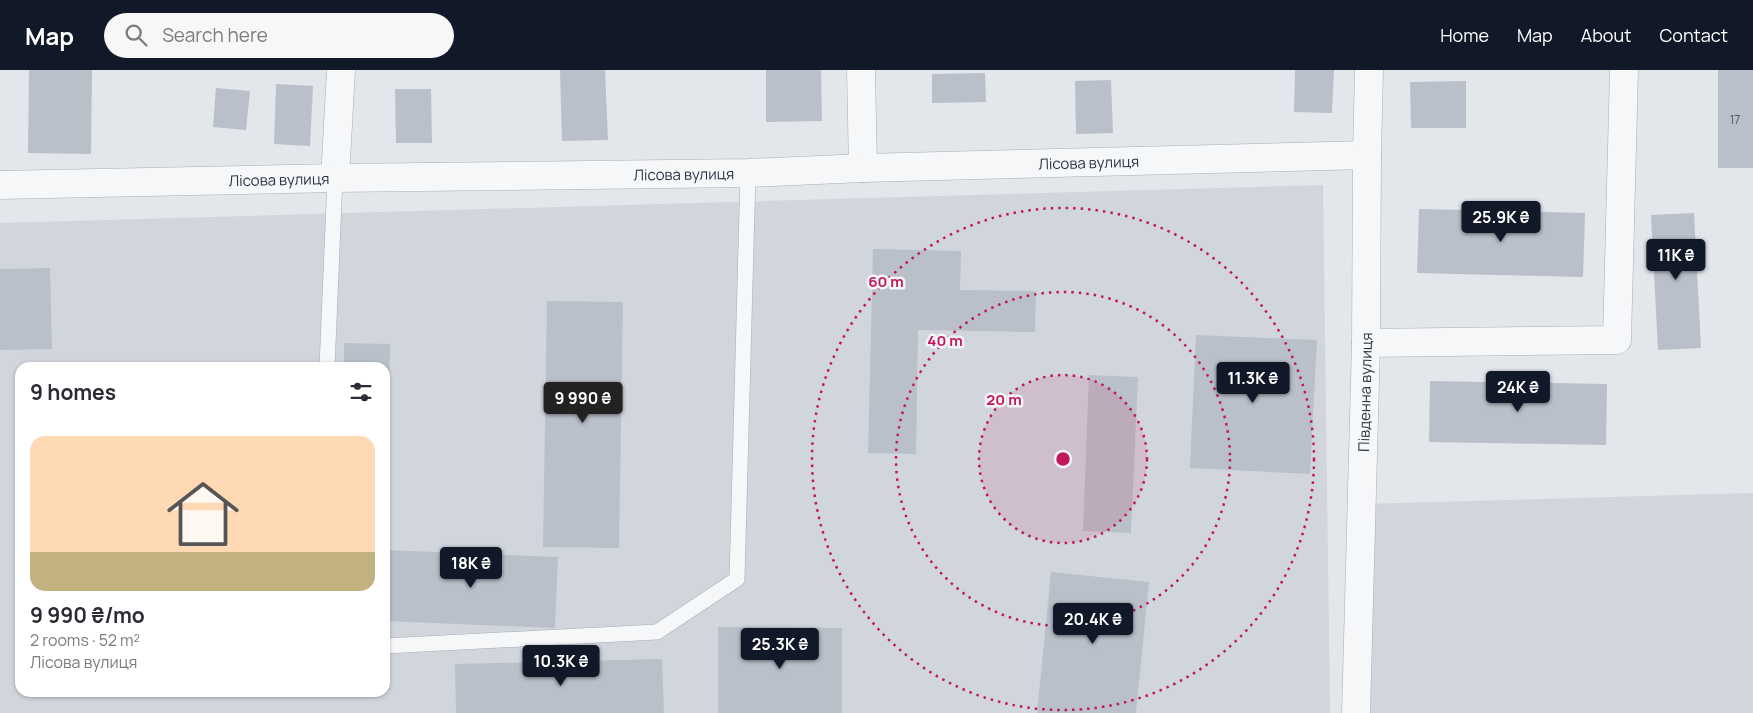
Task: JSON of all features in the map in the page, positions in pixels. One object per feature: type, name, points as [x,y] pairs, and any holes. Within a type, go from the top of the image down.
[{"type":"street","points":[[335,178],[341,70]]},
{"type":"street","points":[[861,70],[863,168]]},
{"type":"street","name":"Південна вулиця","points":[[1356,713],[1366,343],[1369,70]]},
{"type":"street","points":[[1366,343],[1617,340],[1624,70]]},
{"type":"street","name":"Лісова вулиця","points":[[0,186],[335,178],[748,173],[863,168],[1367,155]]},
{"type":"lane","points":[[390,646],[657,632],[737,579],[748,173]]},
{"type":"lane","points":[[327,362],[335,178]]},
{"type":"shaded area","points":[[1323,185],[1330,713],[0,713],[0,223]]},
{"type":"shaded area","points":[[1753,493],[1753,713],[1356,713],[1363,504]]},
{"type":"building","points":[[29,70],[92,70],[91,154],[28,153]]},
{"type":"building","points":[[560,70],[605,70],[608,140],[562,141]]},
{"type":"building","points":[[766,70],[821,70],[822,121],[766,122]]},
{"type":"building","points":[[1295,70],[1334,70],[1332,113],[1294,112]]},
{"type":"building","points":[[1718,70],[1753,70],[1753,168],[1718,168]]},
{"type":"building","points":[[985,73],[986,102],[932,103],[932,74]]},
{"type":"building","points":[[1111,80],[1113,133],[1076,134],[1075,81]]},
{"type":"building","points":[[1466,81],[1466,128],[1411,128],[1410,82]]},
{"type":"building","points":[[276,84],[313,86],[310,146],[274,144]]},
{"type":"building","points":[[216,88],[250,91],[246,130],[213,127]]},
{"type":"building","points":[[395,89],[431,89],[432,143],[396,143]]},
{"type":"building","points":[[1419,209],[1585,213],[1583,277],[1417,273]]},
{"type":"building","points":[[1694,213],[1701,348],[1658,350],[1651,215]]},
{"type":"building","points":[[873,249],[961,251],[960,290],[1036,291],[1035,332],[918,330],[916,454],[868,453]]},
{"type":"building","points":[[50,268],[52,349],[0,350],[0,269]]},
{"type":"building","points":[[547,301],[623,302],[619,548],[543,547]]},
{"type":"building","points":[[1196,335],[1317,340],[1310,474],[1190,468]]},
{"type":"building","points":[[344,343],[390,344],[390,362],[344,362]]},
{"type":"building","points":[[1089,375],[1138,377],[1131,533],[1083,531]]},
{"type":"building","points":[[1430,381],[1607,384],[1606,445],[1429,442]]},
{"type":"building","points":[[390,550],[558,557],[555,628],[390,621]]},
{"type":"building","points":[[1051,572],[1149,582],[1136,713],[1037,713]]},
{"type":"building","points":[[718,627],[842,628],[842,713],[718,713]]},
{"type":"building","points":[[662,659],[664,713],[456,713],[455,664]]}]
